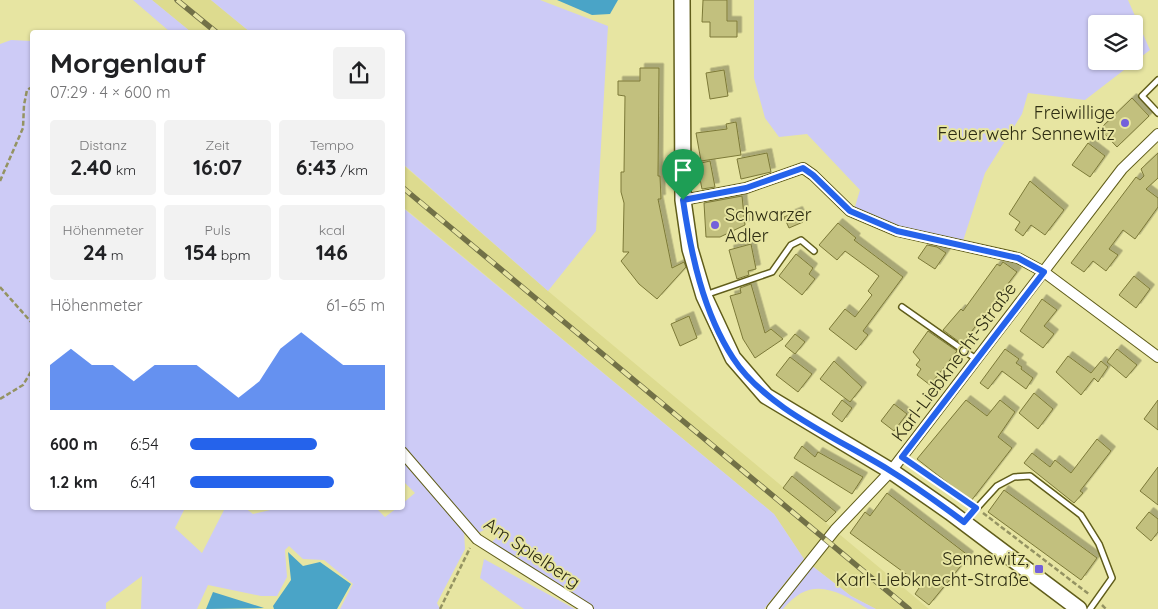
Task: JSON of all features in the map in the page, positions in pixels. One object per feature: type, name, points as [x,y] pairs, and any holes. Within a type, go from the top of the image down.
[{"type":"main road","points":[[682,0],[683,200],[690,249],[704,296],[733,358],[766,396],[891,471],[964,522],[1079,609]]},
{"type":"street","name":"Karl-Liebknecht-Straße","points":[[891,471],[1122,169],[1158,134]]},
{"type":"street","points":[[683,200],[746,188],[803,168],[813,175],[850,211],[897,231],[1018,258],[1044,272],[1158,357]]},
{"type":"street","name":"Am Spielberg","points":[[405,455],[477,539],[588,609]]},
{"type":"street","points":[[772,609],[835,530],[891,471]]},
{"type":"lane","points":[[1158,80],[1142,96],[1158,113]]},
{"type":"lane","points":[[704,296],[772,272],[791,245],[801,240],[814,251]]},
{"type":"lane","points":[[902,307],[976,359]]},
{"type":"lane","points":[[964,522],[997,486],[1014,477],[1030,476],[1080,515],[1099,544],[1112,578],[1090,609]]},
{"type":"path","points":[[0,181],[23,128],[24,105],[27,90],[30,88]]},
{"type":"path","points":[[0,287],[30,322]]},
{"type":"path","points":[[0,400],[23,385],[30,373]]},
{"type":"path","points":[[902,457],[976,508],[1097,600]]},
{"type":"path","points":[[440,609],[468,550],[477,539]]},
{"type":"shaded area","points":[[133,0],[152,0],[189,30],[168,30]]},
{"type":"shaded area","points":[[152,0],[211,0],[248,30],[189,30]]},
{"type":"shaded area","points":[[211,0],[540,0],[608,26],[596,231],[548,291],[405,166],[405,30],[248,30]]},
{"type":"shaded area","points":[[557,0],[618,0],[610,14],[592,15]]},
{"type":"shaded area","points":[[754,0],[1128,0],[1135,15],[1088,15],[1088,70],[1124,70],[1085,100],[1028,93],[1022,114],[985,173],[963,241],[903,228],[854,210],[860,190],[807,134],[779,137],[765,118],[754,78]]},
{"type":"shaded area","points":[[1143,34],[1150,50],[1143,55]]},
{"type":"shaded area","points":[[11,40],[30,41],[30,510],[184,510],[175,528],[202,553],[224,510],[248,510],[253,514],[270,510],[378,510],[385,517],[394,510],[405,510],[405,501],[415,493],[405,483],[405,460],[464,531],[465,549],[437,603],[440,609],[340,609],[353,584],[324,560],[303,559],[289,546],[285,550],[287,577],[277,596],[261,596],[208,585],[197,609],[141,609],[142,576],[106,603],[106,609],[0,609],[0,44]]},
{"type":"shaded area","points":[[405,167],[548,291],[929,609],[876,609],[851,596],[811,565],[821,554],[813,548],[804,559],[774,514],[405,209]]},
{"type":"shaded area","points":[[405,209],[774,514],[804,559],[764,609],[593,609],[491,543],[499,535],[492,526],[476,534],[405,448]]},
{"type":"shaded area","points":[[288,552],[303,566],[320,562],[351,584],[337,609],[274,609],[273,606],[291,580]]},
{"type":"shaded area","points":[[484,559],[575,609],[524,609],[480,578]]},
{"type":"shaded area","points":[[811,565],[851,596],[876,609],[868,609],[834,592],[814,589],[793,598],[783,609],[775,609]]},
{"type":"shaded area","points":[[213,592],[264,608],[206,609]]},
{"type":"building","points":[[703,0],[727,0],[727,21],[737,21],[737,37],[710,37],[710,22],[702,22]]},
{"type":"building","points":[[640,68],[659,68],[658,176],[660,176],[661,199],[658,199],[672,268],[684,262],[686,267],[657,299],[639,284],[621,261],[629,252],[623,252],[624,203],[621,192],[621,172],[624,172],[625,96],[618,95],[618,81],[640,81]]},
{"type":"building","points":[[724,70],[728,96],[710,99],[706,73]]},
{"type":"building","name":"Freiwillige Feuerwehr Sennewitz","points":[[1132,98],[1149,116],[1117,147],[1100,129]]},
{"type":"building","points":[[736,122],[741,155],[701,161],[696,133],[727,129],[726,124]]},
{"type":"building","points":[[1088,143],[1105,156],[1090,177],[1072,165]]},
{"type":"building","points":[[767,153],[771,172],[741,179],[737,159]]},
{"type":"building","points":[[1158,153],[1158,178],[1146,189],[1158,198],[1158,207],[1135,239],[1123,230],[1109,249],[1118,255],[1106,271],[1093,261],[1084,272],[1071,263],[1136,177],[1140,180],[1144,176],[1141,169]]},
{"type":"building","points":[[710,161],[715,187],[702,189],[697,164]]},
{"type":"building","points":[[1030,181],[1064,210],[1045,235],[1031,225],[1023,236],[1015,230],[1020,222],[1009,214]]},
{"type":"building","points":[[742,196],[745,225],[720,237],[706,237],[704,203]]},
{"type":"building","points":[[798,211],[803,222],[789,228],[784,217]]},
{"type":"building","points":[[838,223],[856,238],[854,240],[903,277],[863,331],[868,335],[856,350],[829,329],[845,309],[855,317],[872,295],[868,291],[879,276],[845,251],[837,260],[819,245]]},
{"type":"building","points":[[751,244],[756,269],[748,271],[749,275],[737,279],[729,250]]},
{"type":"building","points":[[927,245],[937,247],[946,253],[935,269],[918,258]]},
{"type":"building","points":[[796,254],[813,268],[809,274],[815,279],[802,295],[779,276]]},
{"type":"building","points":[[1003,262],[1017,272],[962,344],[943,330],[961,309],[963,311],[997,264],[1000,266]]},
{"type":"building","points":[[1134,276],[1150,289],[1136,308],[1119,295]]},
{"type":"building","points":[[751,284],[765,333],[771,329],[783,339],[755,358],[743,339],[730,296],[741,293],[740,288]]},
{"type":"building","points":[[1042,299],[1057,310],[1044,326],[1054,334],[1043,348],[1020,331]]},
{"type":"building","points":[[689,316],[697,338],[680,346],[671,324]]},
{"type":"building","points":[[928,331],[957,351],[930,385],[917,375],[921,369],[916,365],[920,360],[913,352]]},
{"type":"building","points":[[795,334],[805,342],[795,354],[785,346]]},
{"type":"building","points":[[1005,349],[1019,359],[1016,363],[1033,378],[1026,389],[1002,371],[988,389],[980,383]]},
{"type":"building","points":[[1117,349],[1137,365],[1126,378],[1107,362]]},
{"type":"building","points":[[1068,356],[1091,373],[1101,361],[1108,367],[1098,382],[1094,378],[1081,395],[1056,372]]},
{"type":"building","points":[[790,357],[812,374],[798,392],[776,375]]},
{"type":"building","points":[[834,361],[862,387],[850,402],[820,379]]},
{"type":"building","points":[[1034,393],[1053,409],[1038,429],[1019,413]]},
{"type":"building","points":[[842,400],[852,408],[842,422],[832,414]]},
{"type":"building","points":[[966,400],[987,416],[1000,400],[1015,412],[998,437],[1012,448],[971,501],[917,459]]},
{"type":"building","points":[[1158,400],[1158,430],[1144,419]]},
{"type":"building","points":[[894,404],[907,414],[894,431],[881,421]]},
{"type":"building","points":[[1097,439],[1111,451],[1080,491],[1083,493],[1074,503],[1024,463],[1032,453],[1050,467],[1055,460],[1071,473]]},
{"type":"building","points":[[802,446],[815,457],[818,452],[863,477],[852,494],[794,458]]},
{"type":"building","points":[[1158,467],[1158,505],[1140,491]]},
{"type":"building","points":[[792,476],[836,512],[826,522],[783,488]]},
{"type":"building","points":[[1004,490],[1097,558],[1081,580],[988,512]]},
{"type":"building","points":[[887,493],[969,556],[929,605],[915,594],[921,585],[850,533],[865,512],[870,516]]},
{"type":"building","points":[[1149,512],[1158,519],[1158,532],[1151,541],[1136,528]]},
{"type":"railway","points":[[177,0],[214,30]]},
{"type":"railway","points":[[405,189],[909,609]]},
{"type":"place","name":"Freiwillige Feuerwehr Sennewitz","points":[[1125,123]]},
{"type":"place","name":"Schwarzer Adler","points":[[715,225]]},
{"type":"place","name":"Sennewitz, Karl-Liebknecht-Straße","points":[[1039,569]]},
{"type":"route","points":[[803,168],[813,175],[850,211],[897,231],[1018,258],[1044,272],[902,457],[976,508],[964,522],[891,471],[766,396],[748,378],[733,358],[722,338],[704,296],[690,249],[683,200],[746,188],[803,168]]}]
